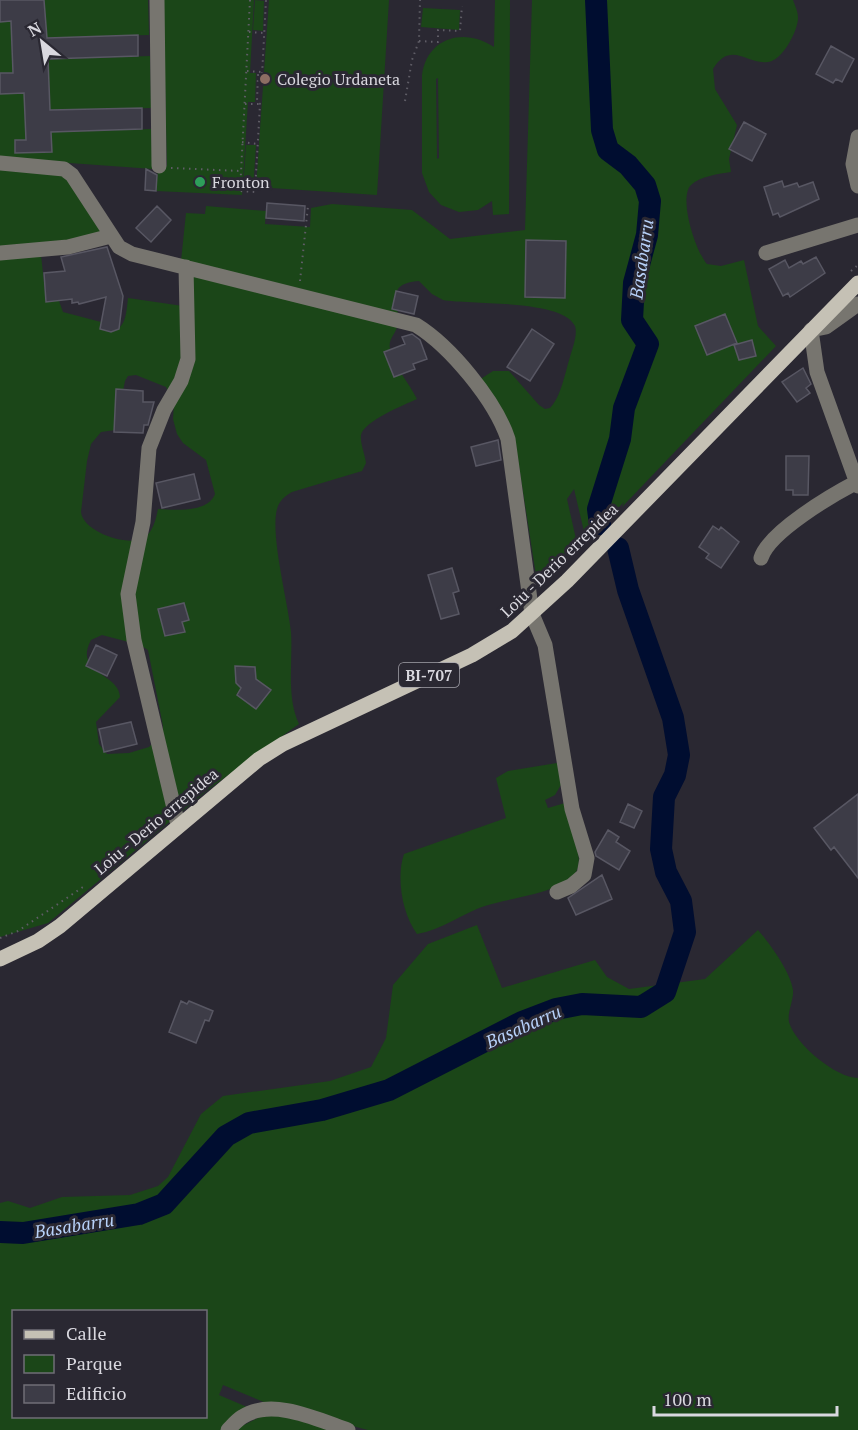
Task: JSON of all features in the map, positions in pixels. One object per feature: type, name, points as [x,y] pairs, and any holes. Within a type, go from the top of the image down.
[{"type":"main road","name":"Loiu - Derio errepidea","points":[[0,959],[38,941],[60,926],[259,759],[283,744],[472,655],[512,631],[532,614],[811,330],[851,281]]},
{"type":"street","points":[[157,0],[160,167]]},
{"type":"street","points":[[858,137],[853,164],[858,186]]},
{"type":"street","points":[[0,163],[64,169],[72,175],[119,247],[132,255],[416,325],[429,333],[468,375],[496,412],[508,439],[532,614],[544,645],[572,809],[587,858],[584,875],[572,886],[557,892]]},
{"type":"street","points":[[766,253],[858,225]]},
{"type":"street","points":[[0,253],[68,247],[111,236]]},
{"type":"street","points":[[178,825],[134,640],[128,594],[143,522],[149,448],[164,410],[181,381],[188,359],[186,267]]},
{"type":"street","points":[[761,558],[764,548],[799,518],[857,484],[817,372],[811,330],[826,327],[858,304]]},
{"type":"street","points":[[228,1430],[243,1416],[267,1409],[299,1414],[348,1430]]},
{"type":"path","points":[[250,0],[240,191],[255,192],[260,104],[257,101],[258,75],[262,75],[266,0]]},
{"type":"path","points":[[405,101],[412,60],[419,41],[420,0]]},
{"type":"path","points":[[419,41],[439,42],[438,30],[460,31],[462,6]]},
{"type":"path","points":[[248,32],[264,33]]},
{"type":"path","points":[[246,71],[262,72]]},
{"type":"path","points":[[244,104],[260,104]]},
{"type":"path","points":[[242,142],[257,144]]},
{"type":"path","points":[[160,167],[241,171]]},
{"type":"path","points":[[298,296],[308,206]]},
{"type":"path","points":[[851,281],[858,265]]},
{"type":"path","points":[[0,938],[27,926],[88,883]]},
{"type":"green space","points":[[0,0],[10,1],[12,62],[23,72],[13,73],[13,93],[24,93],[26,140],[15,140],[15,153],[38,132],[151,129],[153,169],[0,158]]},
{"type":"green space","points":[[44,0],[148,0],[149,35],[33,38],[46,25]]},
{"type":"green space","points":[[163,0],[254,0],[250,73],[256,73],[255,102],[248,102],[242,195],[156,191],[158,169],[167,166]]},
{"type":"green space","points":[[255,0],[264,1],[263,31],[253,30]]},
{"type":"green space","points":[[269,0],[389,0],[377,195],[256,187]]},
{"type":"green space","points":[[495,0],[510,0],[509,214],[493,215],[492,201],[478,210],[459,212],[441,205],[429,192],[422,173],[422,75],[425,62],[431,52],[439,44],[449,39],[471,38],[494,47]],"holes":[[[438,78],[439,158],[437,159],[436,79]]]},
{"type":"green space","points":[[532,0],[793,0],[798,13],[797,24],[792,37],[779,57],[768,62],[760,62],[739,56],[726,56],[713,69],[715,89],[737,125],[729,159],[731,172],[699,179],[691,185],[686,201],[694,237],[707,264],[721,266],[744,260],[758,326],[776,346],[622,507],[624,502],[586,540],[574,489],[567,499],[578,548],[538,588],[517,453],[479,380],[493,371],[509,371],[539,405],[545,409],[550,408],[562,384],[576,334],[575,326],[567,317],[553,311],[515,305],[443,300],[432,294],[419,281],[400,286],[396,297],[397,327],[390,349],[398,368],[417,399],[385,414],[364,430],[361,438],[366,463],[362,471],[292,492],[283,499],[277,509],[276,535],[291,632],[291,690],[299,724],[209,789],[48,923],[0,937],[0,167],[65,174],[103,232],[41,255],[46,301],[59,301],[63,312],[101,322],[100,329],[108,330],[115,330],[123,324],[128,298],[183,306],[181,261],[186,213],[205,214],[206,206],[266,211],[265,224],[310,227],[311,208],[332,204],[412,210],[450,239],[525,230]],"holes":[[[136,375],[166,387],[174,404],[173,419],[177,434],[183,443],[206,460],[215,494],[206,504],[198,507],[182,510],[158,509],[150,532],[144,538],[128,541],[107,536],[89,526],[81,512],[91,444],[101,432],[115,430],[125,381],[128,376]],[[102,635],[140,645],[148,650],[163,726],[163,732],[149,747],[129,753],[107,754],[99,744],[96,722],[120,697],[113,683],[92,667],[88,660],[87,651],[91,640]]]},
{"type":"green space","points":[[423,8],[460,10],[459,30],[421,27]]},
{"type":"green space","points":[[150,56],[151,108],[38,111],[34,60]]},
{"type":"green space","points":[[246,145],[256,145],[253,190],[243,190]]},
{"type":"green space","points":[[557,763],[562,783],[555,795],[545,800],[548,808],[565,803],[579,855],[577,870],[571,878],[536,894],[485,906],[435,929],[417,934],[404,906],[402,895],[401,873],[404,854],[506,818],[496,778],[508,771]]},
{"type":"green space","points":[[477,925],[502,988],[595,960],[607,977],[629,989],[705,979],[758,930],[779,958],[791,983],[793,994],[789,1022],[799,1040],[828,1066],[858,1078],[858,1430],[368,1430],[271,1405],[223,1385],[219,1395],[254,1410],[222,1430],[0,1430],[0,1203],[8,1201],[30,1208],[62,1197],[130,1195],[158,1186],[168,1177],[201,1114],[223,1096],[330,1081],[371,1067],[386,1038],[393,985],[428,944]]},
{"type":"green space","points":[[283,1413],[343,1430],[234,1430],[262,1416]]},
{"type":"building","points":[[0,0],[44,0],[47,38],[138,35],[138,56],[48,59],[50,110],[142,108],[142,129],[51,132],[52,152],[15,153],[15,140],[26,140],[24,93],[0,94],[0,73],[13,73],[11,21],[0,22]]},
{"type":"building","points":[[831,46],[854,59],[842,82],[836,79],[833,83],[816,74]]},
{"type":"building","points":[[744,122],[766,134],[752,161],[729,149]]},
{"type":"building","points":[[146,169],[157,175],[156,191],[145,190]]},
{"type":"building","points":[[782,181],[784,187],[797,183],[799,187],[813,182],[819,199],[780,217],[778,213],[773,215],[764,187]]},
{"type":"building","points":[[267,203],[305,206],[304,221],[266,218]]},
{"type":"building","points":[[157,206],[171,220],[151,242],[136,228]]},
{"type":"building","points":[[526,240],[566,241],[565,298],[525,297]]},
{"type":"building","points":[[107,247],[123,296],[119,329],[111,332],[100,329],[106,297],[79,304],[78,302],[72,303],[72,299],[46,302],[44,273],[65,271],[61,257]]},
{"type":"building","points":[[816,257],[825,273],[790,297],[788,293],[783,296],[769,269],[785,260],[789,268],[801,261],[803,264]]},
{"type":"building","points":[[396,291],[418,296],[414,314],[392,309]]},
{"type":"building","points":[[725,314],[737,343],[707,355],[695,326]]},
{"type":"building","points":[[532,329],[554,344],[530,381],[507,367]]},
{"type":"building","points":[[412,334],[420,340],[427,359],[413,364],[415,369],[394,377],[384,352],[405,344],[402,337]]},
{"type":"building","points":[[752,340],[756,356],[739,360],[734,345]]},
{"type":"building","points":[[803,368],[811,384],[806,388],[810,393],[797,402],[782,382]]},
{"type":"building","points":[[116,389],[143,391],[143,402],[154,402],[148,425],[144,425],[143,433],[114,432]]},
{"type":"building","points":[[498,440],[501,460],[476,466],[471,447]]},
{"type":"building","points":[[786,456],[809,456],[808,495],[793,495],[793,490],[786,490]]},
{"type":"building","points":[[194,474],[200,499],[162,508],[156,483]]},
{"type":"building","points":[[713,526],[719,530],[721,527],[739,542],[721,568],[706,558],[709,554],[699,547]]},
{"type":"building","points":[[452,568],[459,591],[453,593],[459,614],[441,619],[428,575]]},
{"type":"building","points":[[184,603],[189,620],[182,622],[185,632],[165,636],[158,609]]},
{"type":"building","points":[[96,645],[117,655],[107,676],[86,666]]},
{"type":"building","points":[[235,666],[255,667],[256,679],[271,690],[256,709],[237,695],[241,688],[236,683]]},
{"type":"building","points":[[131,722],[137,744],[104,752],[99,729]]},
{"type":"building","points":[[858,794],[858,878],[834,847],[831,850],[814,828]]},
{"type":"building","points":[[628,804],[642,811],[634,828],[620,822]]},
{"type":"building","points":[[608,830],[619,837],[616,842],[630,851],[619,870],[596,856],[595,852]]},
{"type":"building","points":[[602,875],[612,899],[576,915],[568,898]]},
{"type":"building","points":[[181,1001],[187,1004],[189,1001],[213,1011],[209,1021],[205,1020],[196,1043],[169,1032]]},
{"type":"waterway","name":"Basabarru","points":[[596,0],[602,130],[608,150],[628,165],[645,185],[650,201],[647,235],[634,283],[632,320],[648,344],[624,408],[620,439],[598,509],[600,524]]},
{"type":"waterway","name":"Basabarru","points":[[0,1232],[23,1233],[139,1214],[164,1204],[226,1136],[249,1123],[322,1110],[389,1090],[522,1022],[556,1009],[582,1004],[641,1007],[665,992],[685,932],[681,901],[666,872],[661,849],[664,797],[675,775],[679,755],[673,718],[628,590],[618,548]]},
{"type":"place","name":"Colegio Urdaneta","points":[[265,79]]},
{"type":"place","name":"Fronton","points":[[200,182]]}]
